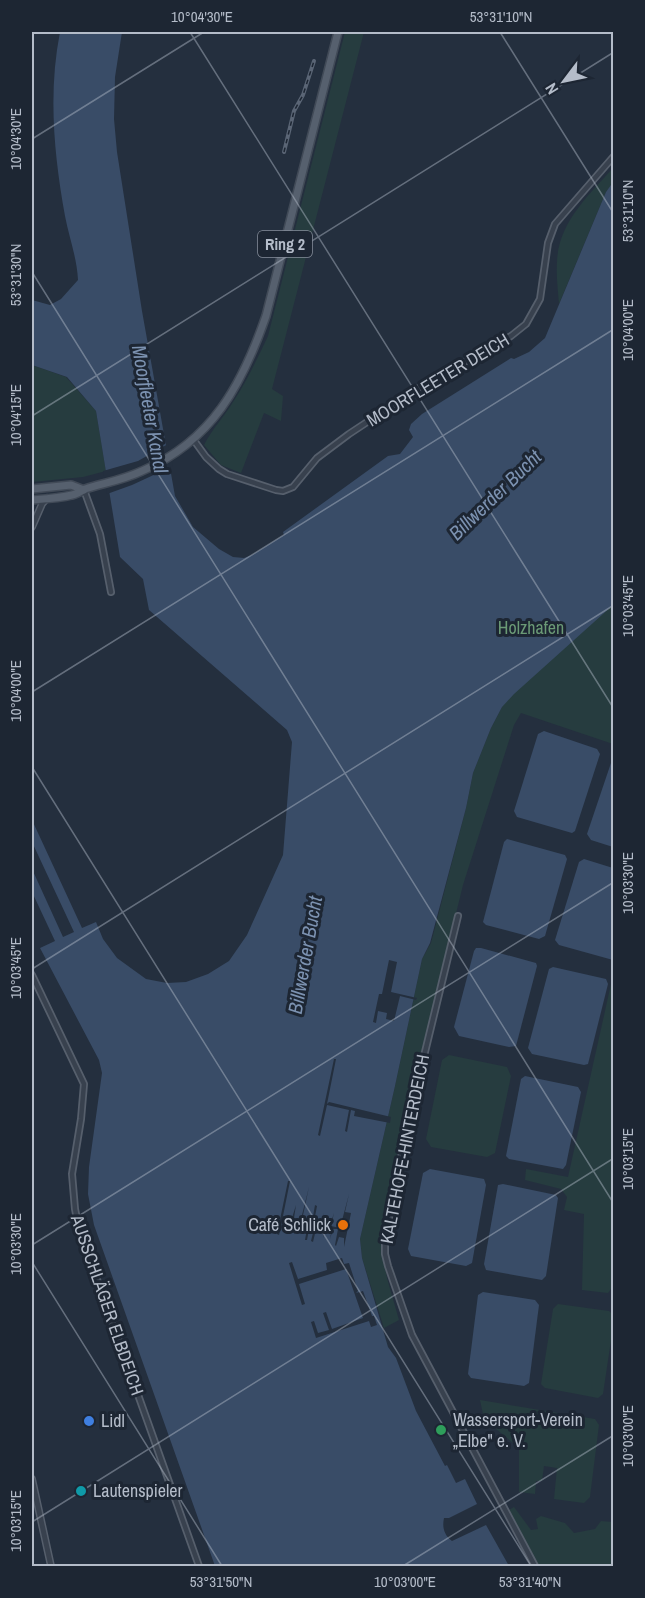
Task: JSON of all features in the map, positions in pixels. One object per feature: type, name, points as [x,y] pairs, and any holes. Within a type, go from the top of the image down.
[{"type":"main road","name":"Ring 2","points":[[32,500],[74,495],[148,468],[193,439],[218,413],[237,385],[252,355],[270,303],[338,32]]},
{"type":"main road","name":"Ring 2","points":[[32,489],[72,485],[84,490]]},
{"type":"street","name":"MOORFLEETER DEICH","points":[[193,439],[211,462],[227,474],[276,490],[283,491],[293,487],[317,458],[337,442],[423,385],[512,336],[526,324],[540,299],[548,243],[555,224],[614,156]]},
{"type":"street","points":[[84,490],[100,534],[111,592]]},
{"type":"street","points":[[32,527],[47,498]]},
{"type":"street","name":"KALTEHOFE-HINTERDEICH","points":[[458,916],[408,1122],[385,1238],[385,1254],[412,1335],[535,1566]]},
{"type":"street","name":"AUSSCHLÄGER ELBDEICH","points":[[32,975],[84,1084],[72,1174],[79,1229],[199,1566]]},
{"type":"street","points":[[32,1483],[51,1566]]},
{"type":"green space","points":[[345,32],[364,32],[272,389],[283,396],[281,421],[264,413],[241,473],[221,465],[204,445],[243,386],[268,336]]},
{"type":"green space","points":[[613,168],[613,182],[606,192],[559,304],[557,262],[563,235],[576,210]]},
{"type":"green space","points":[[32,365],[66,377],[96,411],[106,471],[83,477],[32,482]]},
{"type":"green space","points":[[613,430],[613,744],[521,713],[514,725],[463,885],[387,1195],[380,1240],[387,1278],[399,1320],[384,1328],[362,1258],[360,1239],[422,959],[431,943],[473,773],[502,707]]},
{"type":"green space","points":[[613,975],[614,1285],[608,1293],[582,1290],[584,1214],[564,1210],[567,1197],[561,1189],[525,1180],[526,1169],[568,1177]]},
{"type":"green space","points":[[449,1055],[507,1067],[511,1076],[495,1153],[487,1157],[431,1147],[426,1139],[442,1060]]},
{"type":"green space","points":[[558,1304],[609,1311],[613,1315],[603,1394],[598,1398],[545,1388],[541,1384],[553,1309]]},
{"type":"green space","points":[[480,1400],[595,1419],[599,1425],[590,1497],[584,1503],[554,1499],[557,1468],[544,1466],[542,1481],[536,1481],[535,1494],[519,1492],[519,1448],[484,1419]]},
{"type":"green space","points":[[514,1507],[531,1530],[538,1529],[536,1519],[541,1516],[565,1523],[574,1533],[595,1529],[601,1521],[613,1522],[613,1566],[538,1566],[509,1510]]},
{"type":"water","points":[[60,32],[122,32],[115,77],[114,119],[117,152],[175,496],[193,527],[219,549],[233,557],[244,558],[252,555],[284,535],[283,532],[388,456],[400,454],[413,437],[409,430],[411,424],[422,414],[511,358],[514,359],[529,352],[545,338],[606,192],[613,182],[613,605],[502,707],[473,773],[430,943],[422,959],[360,1239],[362,1258],[388,1347],[396,1358],[416,1411],[456,1483],[465,1479],[477,1504],[449,1518],[444,1518],[445,1533],[452,1541],[486,1525],[509,1566],[215,1566],[94,1225],[88,1194],[89,1167],[102,1073],[99,1060],[40,948],[55,941],[32,892],[32,869],[63,937],[74,932],[32,842],[32,820],[82,928],[96,922],[103,939],[117,958],[146,979],[167,983],[186,982],[208,974],[229,961],[247,935],[283,855],[292,742],[287,730],[149,610],[143,579],[120,557],[96,411],[67,377],[32,365],[32,300],[50,305],[61,299],[78,280],[75,256],[65,216],[55,147],[54,78]]},
{"type":"water","points":[[544,731],[597,749],[600,754],[575,831],[572,833],[517,817],[514,811],[538,734]]},
{"type":"water","points":[[613,757],[613,847],[591,840],[587,834]]},
{"type":"water","points":[[507,839],[565,855],[567,859],[545,936],[539,939],[486,925],[483,922],[504,842]]},
{"type":"water","points":[[584,859],[613,868],[613,960],[559,945],[555,940],[579,862]]},
{"type":"water","points":[[476,948],[536,963],[516,1046],[509,1047],[459,1036],[454,1027]]},
{"type":"water","points":[[553,967],[606,979],[608,984],[588,1064],[532,1054],[528,1048],[549,969]]},
{"type":"water","points":[[525,1076],[578,1087],[581,1092],[566,1165],[563,1169],[509,1159],[506,1156],[521,1079]]},
{"type":"water","points":[[430,1169],[484,1179],[486,1185],[472,1263],[466,1266],[411,1256],[408,1249],[423,1173]]},
{"type":"water","points":[[503,1184],[556,1195],[558,1198],[546,1276],[542,1280],[486,1270],[484,1264],[498,1185]]},
{"type":"water","points":[[483,1292],[535,1300],[539,1305],[529,1383],[524,1386],[471,1378],[468,1374],[478,1295]]},
{"type":"pier","points":[[168,444],[173,466],[107,494],[103,471],[138,461]]},
{"type":"pier","points":[[389,960],[397,962],[391,992],[417,998],[416,1000],[400,996],[394,1021],[386,1019],[387,1013],[378,1011],[376,1023],[373,1022]]},
{"type":"pier","points":[[334,1059],[336,1059],[327,1104],[329,1102],[391,1117],[390,1123],[354,1116],[355,1111],[351,1110],[347,1132],[345,1131],[349,1110],[327,1105],[320,1136],[318,1135]]},
{"type":"pier","points":[[288,1181],[290,1181],[283,1216],[292,1218],[296,1205],[294,1218],[301,1219],[309,1187],[302,1220],[312,1222],[315,1205],[317,1206],[314,1222],[322,1224],[324,1213],[323,1224],[330,1225],[334,1213],[331,1226],[340,1228],[349,1194],[345,1212],[351,1213],[344,1247],[344,1238],[339,1237],[335,1245],[338,1229],[333,1229],[330,1239],[332,1228],[326,1227],[323,1238],[324,1227],[317,1225],[313,1242],[311,1241],[315,1225],[310,1224],[307,1240],[305,1240],[308,1223],[300,1222],[296,1234],[299,1221],[292,1220],[288,1232],[291,1220],[283,1218],[279,1235],[277,1234]]},
{"type":"pier","points":[[342,1258],[344,1264],[349,1263],[358,1291],[356,1293],[363,1291],[377,1325],[371,1327],[369,1321],[316,1338],[311,1322],[314,1321],[318,1333],[329,1330],[323,1313],[326,1312],[332,1329],[363,1318],[346,1269],[299,1284],[305,1304],[302,1305],[289,1263],[292,1262],[298,1279],[327,1270],[326,1263]]},
{"type":"railway","points":[[284,152],[294,111],[303,95],[314,61]]},
{"type":"place","name":"Café Schlick","points":[[343,1225]]},
{"type":"place","name":"Lidl","points":[[89,1421]]},
{"type":"place","name":"Wassersport-Verein „Elbe\" e. V.","points":[[441,1430]]},
{"type":"place","name":"Lautenspieler","points":[[81,1491]]},
{"type":"water label","name":"Moorfleeter Kanal","points":[[150,409]]},
{"type":"water label","name":"Billwerder Bucht","points":[[495,495]]},
{"type":"water label","name":"Billwerder Bucht","points":[[305,955]]},
{"type":"park label","name":"Holzhafen","points":[[531,628]]}]
